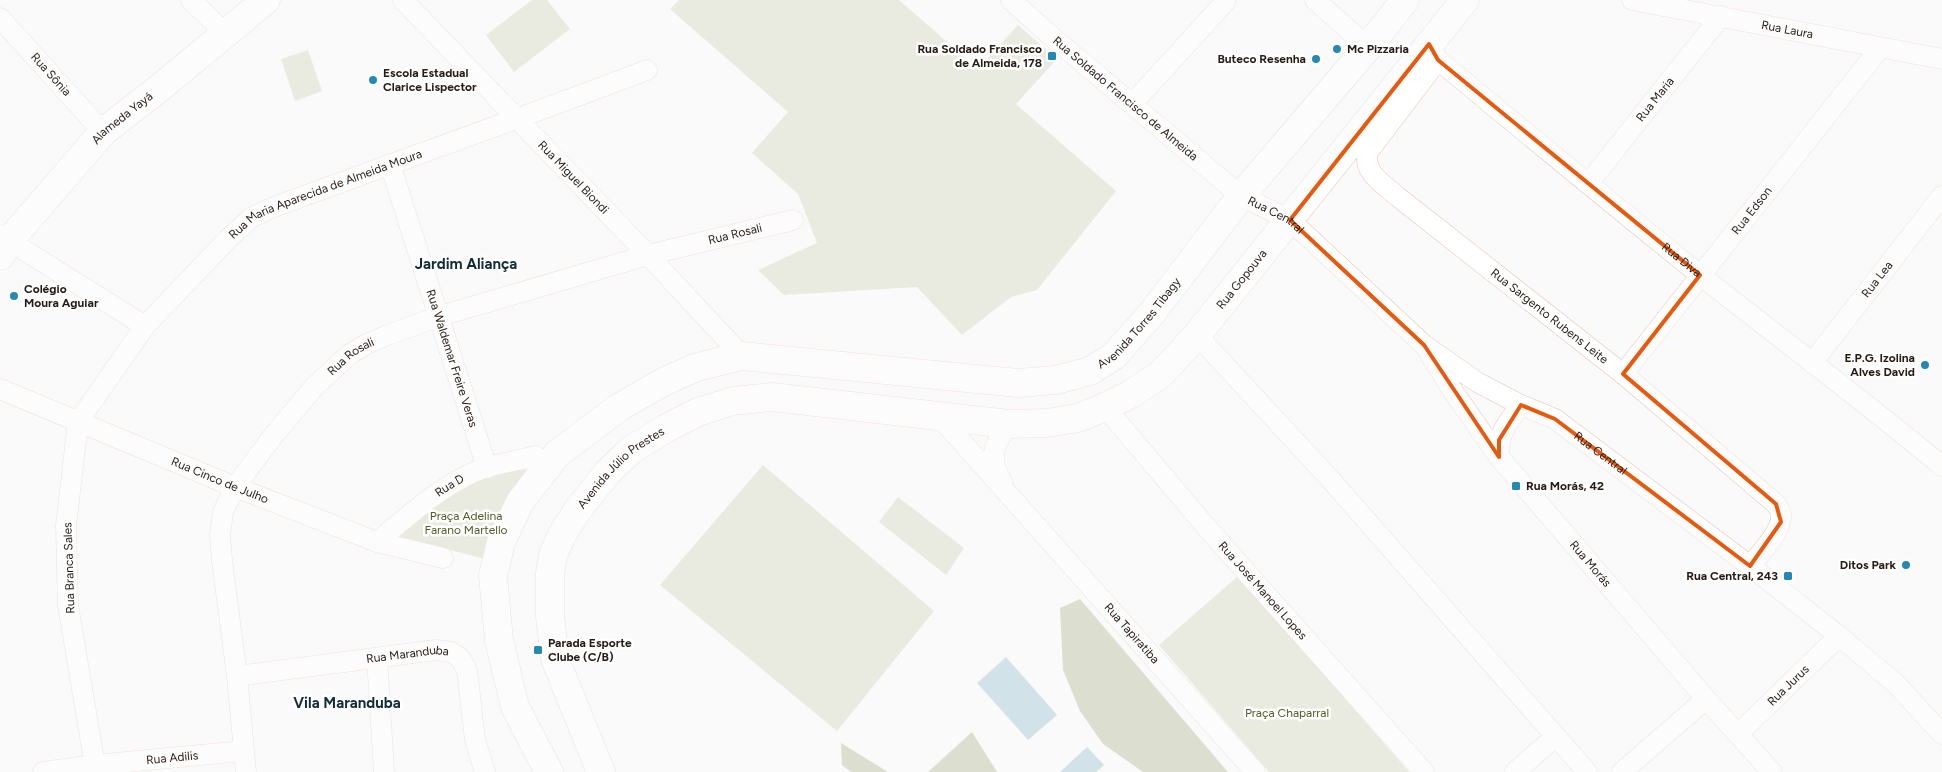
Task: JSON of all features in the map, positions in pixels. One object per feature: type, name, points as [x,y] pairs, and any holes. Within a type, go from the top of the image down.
[{"type":"main road","name":"Alameda Yayá","points":[[3,244],[102,132],[266,0]]},
{"type":"main road","name":"Avenida Torres Tibagy","points":[[742,356],[1018,383],[1056,380],[1090,370],[1114,356],[1152,313],[1242,196],[1368,47],[1405,0]]},
{"type":"main road","name":"Rua Gopouva","points":[[938,415],[1008,424],[1055,422],[1078,418],[1105,408],[1131,394],[1161,374],[1197,335],[1290,220],[1433,52],[1465,0]]},
{"type":"main road","points":[[549,772],[515,707],[499,640],[493,576],[501,542],[520,502],[557,454],[582,434],[618,408],[663,382],[697,367],[742,356]]},
{"type":"main road","name":"Avenida Júlio Prestes","points":[[601,772],[555,659],[549,592],[552,555],[577,511],[608,472],[631,450],[665,429],[698,412],[734,400],[772,398],[938,415]]},
{"type":"street","points":[[191,0],[226,34]]},
{"type":"street","name":"Rua Miguel Biondi","points":[[403,0],[648,254],[742,356]]},
{"type":"street","name":"Rua Soldado Francisco de Almeida","points":[[1013,0],[1051,36],[1242,196]]},
{"type":"street","points":[[1315,0],[1368,47]]},
{"type":"street","name":"Rua Laura","points":[[1632,0],[1942,59]]},
{"type":"street","points":[[1133,103],[1225,2]]},
{"type":"street","name":"Rua Maria","points":[[1588,184],[1721,16]]},
{"type":"street","name":"Rua Sônia","points":[[0,18],[102,132]]},
{"type":"street","name":"Rua Edson","points":[[1623,374],[1880,48]]},
{"type":"street","name":"Rua Diva","points":[[1433,52],[1588,184],[1700,275],[1887,420],[1942,466]]},
{"type":"street","name":"Rua Sargento Rubens Leite","points":[[1433,52],[1368,152],[1365,162],[1369,171],[1398,197],[1623,374],[1776,504],[1781,513],[1781,522],[1776,532],[1750,566]]},
{"type":"street","name":"Rua Maria Aparecida de Almeida Moura","points":[[78,422],[145,326],[228,239],[252,217],[269,209],[647,70]]},
{"type":"street","name":"Rua Waldemar Freire Veras","points":[[390,164],[440,316],[486,468]]},
{"type":"street","name":"Rua Central","points":[[1242,196],[1290,220],[1424,345],[1477,382],[1521,405],[1555,419],[1750,566],[1839,636],[1896,684],[1942,734]]},
{"type":"street","name":"Rua Lea","points":[[1812,363],[1942,196]]},
{"type":"street","name":"Rua Rosali","points":[[246,772],[237,676],[220,535],[223,512],[235,487],[273,436],[315,386],[350,354],[385,336],[440,316],[648,254],[792,220]]},
{"type":"street","points":[[3,244],[145,326]]},
{"type":"street","points":[[1197,335],[1330,478],[1588,772]]},
{"type":"street","name":"Rua Morás","points":[[1424,345],[1455,394],[1499,456],[1706,699],[1772,772]]},
{"type":"street","name":"Rua Cinco de Julho","points":[[0,389],[235,487],[377,542],[443,558]]},
{"type":"street","points":[[1499,456],[1499,440],[1521,405]]},
{"type":"street","name":"Rua José Manoel Lopes","points":[[1105,408],[1208,529],[1424,772]]},
{"type":"street","name":"Rua Tapiratiba","points":[[938,415],[1255,772]]},
{"type":"street","name":"Rua Branca Sales","points":[[78,422],[66,526],[68,605],[96,768]]},
{"type":"street","name":"Rua Tapiratiba","points":[[1008,424],[995,444],[993,465],[1010,497]]},
{"type":"street","name":"Rua D","points":[[377,542],[445,489],[486,468],[536,456]]},
{"type":"street","name":"Rua Jurus","points":[[1738,734],[1839,636]]},
{"type":"street","name":"Rua Maranduba","points":[[237,676],[436,650],[451,652],[460,658],[467,670],[475,740],[485,772]]},
{"type":"street","points":[[377,658],[384,772]]},
{"type":"street","points":[[1622,772],[1706,699]]},
{"type":"street","points":[[1515,772],[1556,736]]},
{"type":"street","name":"Rua Adilis","points":[[43,772],[96,768],[243,751]]},
{"type":"highlighted area","points":[[1429,44],[1438,60],[1700,275],[1623,374],[1776,504],[1781,522],[1750,566],[1555,419],[1521,405],[1499,440],[1499,457],[1424,345],[1290,220]]},
{"type":"green space","points":[[532,0],[547,0],[570,29],[514,72],[486,35]]},
{"type":"green space","points":[[679,0],[899,0],[978,69],[1018,25],[1057,59],[1016,104],[1116,191],[1037,290],[1011,297],[962,335],[917,287],[784,295],[758,270],[817,243],[798,194],[752,153],[788,112],[670,9]]},
{"type":"green space","points":[[308,50],[322,91],[295,101],[281,59]]},
{"type":"green space","points":[[763,465],[934,611],[837,731],[660,585]]},
{"type":"green space","name":"Praça Adelina Farano Martello","points":[[543,467],[485,559],[393,535],[482,476]]},
{"type":"green space","points":[[898,497],[964,548],[946,575],[879,522]]},
{"type":"green space","name":"Praça Chaparral","points":[[1238,576],[1409,772],[1269,772],[1159,645]]},
{"type":"green space","points":[[1080,599],[1228,772],[1143,772],[1103,744],[1080,711],[1063,670],[1060,608]]},
{"type":"green space","points":[[972,732],[997,772],[928,772]]},
{"type":"green space","points":[[841,743],[888,772],[851,772],[842,765]]},
{"type":"water","points":[[1006,657],[1057,715],[1028,740],[977,683]]},
{"type":"water","points":[[1087,747],[1104,765],[1096,772],[1060,772]]},
{"type":"place","name":"Mc Pizzaria","points":[[1337,49]]},
{"type":"place","name":"Rua Soldado Francisco de Almeida, 178","points":[[1052,56]]},
{"type":"place","name":"Buteco Resenha","points":[[1316,59]]},
{"type":"place","name":"Escola Estadual Clarice Lispector","points":[[373,80]]},
{"type":"place","name":"Colégio Moura Aguiar","points":[[14,296]]},
{"type":"place","name":"E.P.G. Izolina Alves David","points":[[1925,365]]},
{"type":"place","name":"Rua Morás, 42","points":[[1516,486]]},
{"type":"place","name":"Ditos Park","points":[[1906,565]]},
{"type":"place","name":"Rua Central, 243","points":[[1788,576]]},
{"type":"place","name":"Parada Esporte Clube (C/B)","points":[[538,650]]},
{"type":"district","name":"Jardim Aliança","points":[[466,264]]},
{"type":"district","name":"Vila Maranduba","points":[[347,703]]}]
